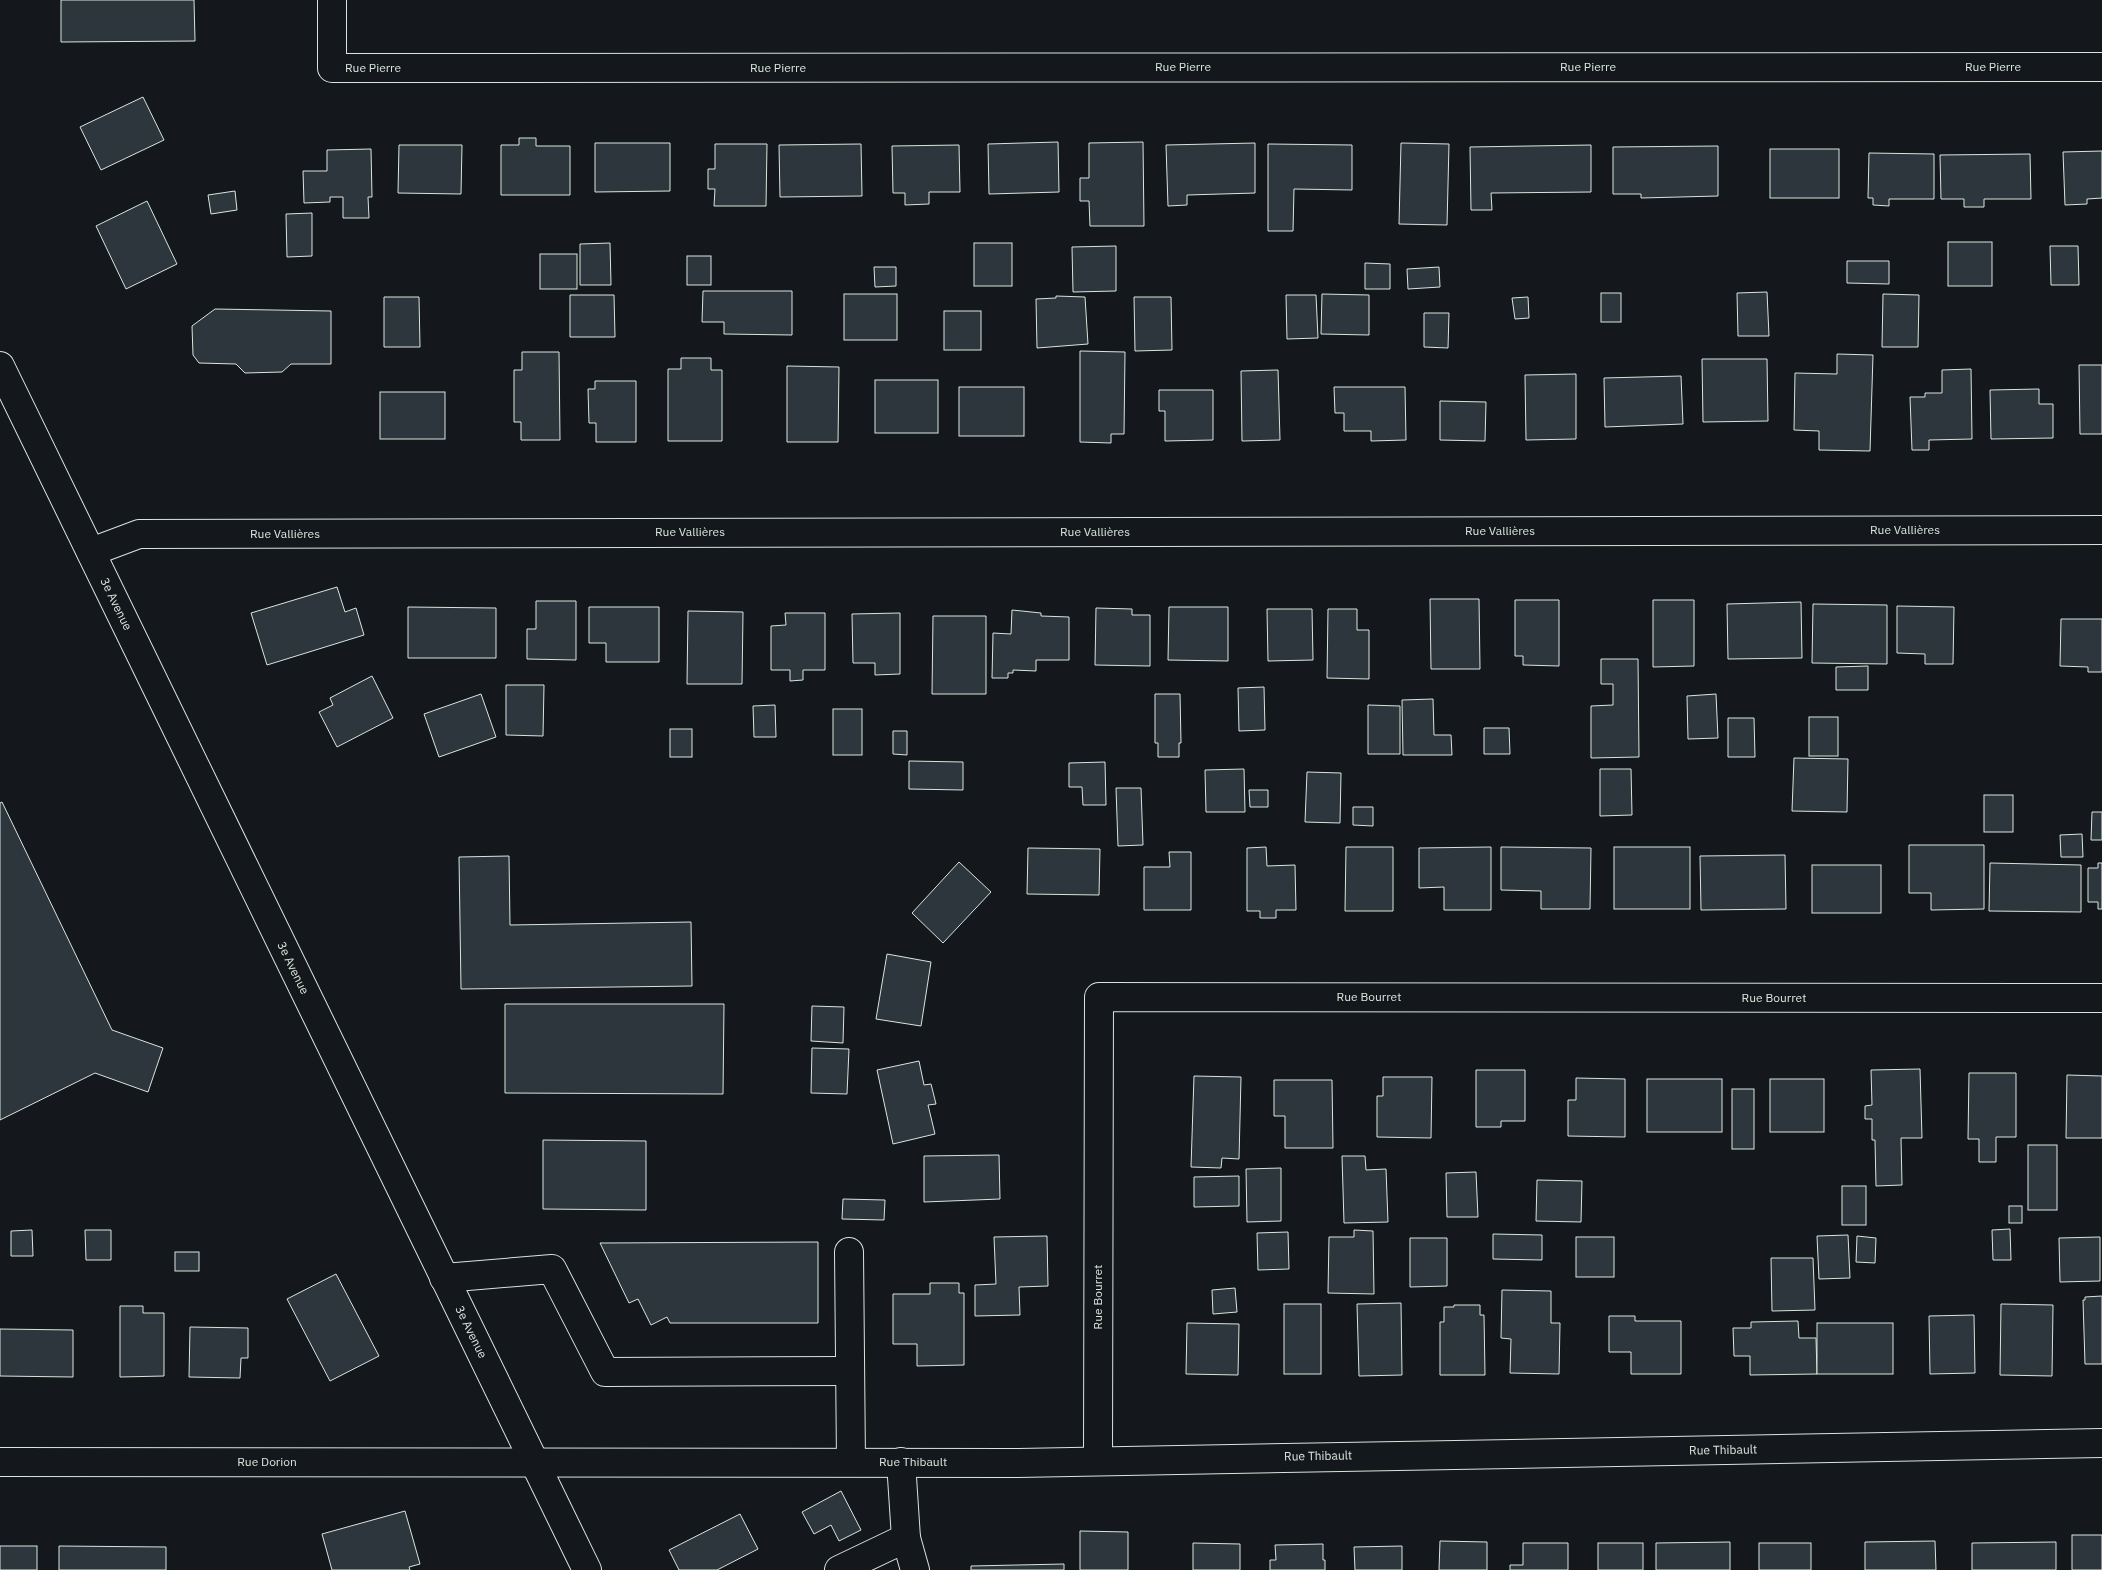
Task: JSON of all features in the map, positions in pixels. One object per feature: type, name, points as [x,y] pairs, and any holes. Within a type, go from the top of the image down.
[{"type":"street","name":"Rue Pierre","points":[[332,0],[332,68],[2102,67]]},
{"type":"street","name":"3e Avenue","points":[[0,366],[587,1570]]},
{"type":"street","name":"Rue Vallières","points":[[90,552],[139,534],[2102,530]]},
{"type":"street","name":"Rue Bourret","points":[[1098,1460],[1099,996],[2102,998]]},
{"type":"street","points":[[849,1252],[851,1462]]},
{"type":"street","points":[[444,1278],[552,1269],[605,1372],[850,1371]]},
{"type":"street","name":"Rue Thibault","points":[[533,1461],[1018,1462],[2102,1443]]},
{"type":"street","name":"Rue Dorion","points":[[0,1462],[533,1461]]},
{"type":"street","points":[[901,1462],[906,1538],[916,1570]]},
{"type":"street","points":[[839,1570],[906,1538]]},
{"type":"building","points":[[61,0],[194,0],[195,41],[61,42]]},
{"type":"building","points":[[143,97],[164,140],[101,170],[80,127]]},
{"type":"building","points":[[519,138],[536,138],[536,146],[570,146],[570,195],[501,195],[501,145],[519,145]]},
{"type":"building","points":[[1058,142],[1059,192],[989,194],[988,144]]},
{"type":"building","points":[[1143,142],[1144,226],[1090,226],[1089,201],[1080,201],[1080,178],[1089,178],[1089,143]]},
{"type":"building","points":[[595,143],[670,143],[670,191],[595,192]]},
{"type":"building","points":[[1255,143],[1255,193],[1187,195],[1187,205],[1168,206],[1166,145]]},
{"type":"building","points":[[1401,143],[1449,144],[1447,225],[1399,224]]},
{"type":"building","points":[[715,144],[767,144],[766,206],[714,206],[715,189],[708,189],[708,169],[715,169]]},
{"type":"building","points":[[861,144],[862,196],[780,197],[779,145]]},
{"type":"building","points":[[1268,144],[1352,145],[1352,190],[1294,189],[1293,231],[1268,231]]},
{"type":"building","points":[[399,145],[462,145],[461,194],[398,193]]},
{"type":"building","points":[[959,145],[960,192],[929,192],[929,204],[905,205],[905,193],[893,193],[892,146]]},
{"type":"building","points":[[1591,145],[1591,192],[1491,193],[1492,210],[1471,210],[1470,147]]},
{"type":"building","points":[[1718,146],[1718,196],[1641,198],[1641,194],[1613,194],[1613,147]]},
{"type":"building","points":[[371,149],[372,197],[368,197],[369,218],[343,218],[343,197],[330,197],[330,202],[304,203],[303,171],[327,171],[327,150]]},
{"type":"building","points":[[1770,149],[1839,149],[1839,198],[1770,198]]},
{"type":"building","points":[[2102,151],[2102,198],[2087,199],[2087,204],[2065,205],[2063,152]]},
{"type":"building","points":[[1869,153],[1934,154],[1934,199],[1889,199],[1889,206],[1873,205],[1873,198],[1868,198]]},
{"type":"building","points":[[2030,154],[2031,199],[1984,199],[1984,207],[1964,207],[1964,199],[1941,199],[1940,155]]},
{"type":"building","points":[[235,191],[237,210],[211,214],[208,195]]},
{"type":"building","points":[[147,201],[177,264],[126,289],[96,226]]},
{"type":"building","points":[[312,213],[312,256],[287,257],[286,214]]},
{"type":"building","points":[[1948,242],[1992,242],[1992,286],[1948,286]]},
{"type":"building","points":[[610,243],[611,285],[580,285],[580,244]]},
{"type":"building","points":[[974,243],[1012,243],[1012,286],[974,286]]},
{"type":"building","points":[[1116,246],[1116,291],[1073,292],[1072,247]]},
{"type":"building","points":[[2050,246],[2078,246],[2079,285],[2051,285]]},
{"type":"building","points":[[540,254],[577,254],[577,289],[540,289]]},
{"type":"building","points":[[687,256],[711,256],[711,285],[687,285]]},
{"type":"building","points":[[1847,261],[1889,261],[1889,284],[1847,283]]},
{"type":"building","points":[[1365,263],[1390,264],[1390,289],[1365,289]]},
{"type":"building","points":[[874,267],[896,267],[896,286],[875,287]]},
{"type":"building","points":[[1439,267],[1440,287],[1408,289],[1407,269]]},
{"type":"building","points":[[703,291],[792,291],[792,335],[724,334],[724,322],[702,322]]},
{"type":"building","points":[[1767,292],[1769,336],[1738,336],[1737,293]]},
{"type":"building","points":[[1601,293],[1621,293],[1621,322],[1601,322]]},
{"type":"building","points":[[844,294],[897,294],[897,340],[844,340]]},
{"type":"building","points":[[1322,294],[1369,295],[1369,335],[1321,334]]},
{"type":"building","points":[[1883,294],[1919,295],[1918,347],[1882,347]]},
{"type":"building","points":[[570,295],[614,295],[615,337],[570,337]]},
{"type":"building","points":[[1286,295],[1316,295],[1318,338],[1287,339]]},
{"type":"building","points":[[1056,296],[1085,297],[1088,344],[1037,348],[1036,299],[1056,298]]},
{"type":"building","points":[[384,297],[419,297],[420,347],[384,347]]},
{"type":"building","points":[[1134,297],[1171,297],[1172,350],[1135,351]]},
{"type":"building","points":[[1528,297],[1529,318],[1515,319],[1512,298]]},
{"type":"building","points":[[215,309],[331,311],[331,364],[291,364],[282,372],[245,373],[236,364],[199,363],[193,355],[192,326]]},
{"type":"building","points":[[944,311],[981,311],[981,350],[944,350]]},
{"type":"building","points":[[1424,313],[1449,313],[1448,348],[1424,347]]},
{"type":"building","points":[[1080,351],[1125,352],[1124,434],[1111,434],[1111,443],[1080,442]]},
{"type":"building","points":[[522,352],[559,352],[560,440],[521,440],[521,422],[514,422],[514,370],[522,370]]},
{"type":"building","points":[[1837,354],[1873,355],[1870,451],[1819,450],[1819,431],[1794,430],[1795,373],[1837,374]]},
{"type":"building","points":[[681,358],[711,358],[711,370],[722,370],[722,441],[668,441],[668,369],[681,369]]},
{"type":"building","points":[[1702,359],[1767,359],[1768,421],[1703,422]]},
{"type":"building","points":[[2079,365],[2102,365],[2102,434],[2080,434]]},
{"type":"building","points":[[787,366],[839,367],[838,442],[787,442]]},
{"type":"building","points":[[1971,369],[1972,439],[1929,440],[1929,450],[1912,450],[1910,397],[1925,397],[1925,393],[1942,393],[1942,370]]},
{"type":"building","points":[[1278,370],[1280,440],[1242,441],[1241,371]]},
{"type":"building","points":[[1576,374],[1576,439],[1526,440],[1525,375]]},
{"type":"building","points":[[1681,376],[1683,424],[1605,427],[1604,378]]},
{"type":"building","points":[[875,380],[938,380],[938,433],[875,433]]},
{"type":"building","points":[[595,381],[636,381],[636,442],[596,442],[596,423],[589,423],[588,389],[595,389]]},
{"type":"building","points":[[959,387],[1024,387],[1024,436],[959,436]]},
{"type":"building","points":[[1334,387],[1405,387],[1406,440],[1371,441],[1371,431],[1344,431],[1344,413],[1335,413]]},
{"type":"building","points":[[2039,389],[2039,404],[2053,404],[2053,438],[1991,439],[1990,390]]},
{"type":"building","points":[[1159,390],[1213,390],[1213,440],[1165,441],[1165,411],[1159,411]]},
{"type":"building","points":[[380,392],[445,392],[445,439],[380,439]]},
{"type":"building","points":[[1440,401],[1486,402],[1485,441],[1440,440]]},
{"type":"building","points":[[337,587],[345,612],[356,608],[364,635],[267,665],[251,613]]},
{"type":"building","points":[[1430,599],[1479,599],[1480,669],[1431,669]]},
{"type":"building","points":[[1515,600],[1559,600],[1559,666],[1523,665],[1523,656],[1515,656]]},
{"type":"building","points":[[1653,600],[1694,600],[1694,666],[1653,667]]},
{"type":"building","points":[[536,601],[576,601],[576,660],[527,659],[527,629],[536,629]]},
{"type":"building","points":[[1801,602],[1802,658],[1728,659],[1727,604]]},
{"type":"building","points":[[1813,604],[1887,605],[1887,664],[1812,663]]},
{"type":"building","points":[[1897,606],[1954,607],[1953,664],[1925,664],[1925,654],[1897,653]]},
{"type":"building","points":[[408,607],[496,608],[496,658],[408,658]]},
{"type":"building","points":[[589,607],[659,607],[659,662],[606,662],[606,643],[589,643]]},
{"type":"building","points":[[1169,607],[1228,607],[1228,661],[1168,660]]},
{"type":"building","points":[[1096,608],[1132,609],[1132,615],[1150,615],[1150,666],[1095,665]]},
{"type":"building","points":[[1267,609],[1312,609],[1313,660],[1268,661]]},
{"type":"building","points":[[1328,609],[1357,609],[1357,630],[1369,630],[1369,679],[1327,678]]},
{"type":"building","points":[[1012,610],[1041,613],[1041,616],[1069,617],[1069,660],[1036,660],[1036,671],[1013,670],[1013,673],[1008,673],[1008,678],[992,678],[993,633],[1011,634]]},
{"type":"building","points":[[688,611],[743,612],[742,684],[687,684]]},
{"type":"building","points":[[785,613],[825,613],[825,670],[803,670],[803,680],[790,681],[790,670],[771,670],[771,626],[786,625]]},
{"type":"building","points":[[900,613],[900,674],[875,675],[875,663],[853,663],[852,614]]},
{"type":"building","points":[[933,616],[986,616],[986,694],[932,694]]},
{"type":"building","points":[[2061,619],[2102,619],[2102,672],[2088,672],[2088,667],[2060,666]]},
{"type":"building","points":[[1601,659],[1638,659],[1639,757],[1591,758],[1591,706],[1613,705],[1613,684],[1601,684]]},
{"type":"building","points":[[1868,666],[1868,690],[1836,690],[1836,667]]},
{"type":"building","points":[[372,676],[393,718],[337,747],[319,712],[333,705],[330,698]]},
{"type":"building","points":[[506,685],[544,685],[543,736],[506,735]]},
{"type":"building","points":[[1264,687],[1265,730],[1239,731],[1238,688]]},
{"type":"building","points":[[481,694],[496,737],[439,757],[424,714]]},
{"type":"building","points":[[1155,694],[1180,694],[1181,743],[1179,743],[1179,757],[1158,757],[1158,743],[1155,743]]},
{"type":"building","points":[[1716,694],[1718,738],[1688,739],[1687,696]]},
{"type":"building","points":[[1433,699],[1434,735],[1451,735],[1452,755],[1403,755],[1402,700]]},
{"type":"building","points":[[775,705],[776,737],[754,737],[753,706]]},
{"type":"building","points":[[1368,705],[1400,706],[1400,754],[1368,754]]},
{"type":"building","points":[[833,709],[862,709],[862,755],[833,755]]},
{"type":"building","points":[[1809,717],[1838,717],[1838,756],[1809,756]]},
{"type":"building","points":[[1728,718],[1754,718],[1755,757],[1728,757]]},
{"type":"building","points":[[1484,728],[1509,728],[1510,754],[1484,754]]},
{"type":"building","points":[[670,729],[692,729],[692,757],[670,757]]},
{"type":"building","points":[[893,731],[907,731],[907,755],[893,754]]},
{"type":"building","points":[[1794,758],[1848,759],[1847,812],[1792,811]]},
{"type":"building","points":[[909,761],[963,762],[963,790],[909,789]]},
{"type":"building","points":[[1105,762],[1106,805],[1083,805],[1082,787],[1069,787],[1069,763]]},
{"type":"building","points":[[1244,769],[1245,812],[1206,812],[1205,770]]},
{"type":"building","points":[[1600,769],[1631,769],[1632,815],[1600,816]]},
{"type":"building","points":[[1307,772],[1341,773],[1340,823],[1305,822]]},
{"type":"building","points":[[1116,788],[1141,788],[1143,845],[1118,846]]},
{"type":"building","points":[[1249,790],[1268,790],[1268,807],[1250,807]]},
{"type":"building","points":[[1984,795],[2013,795],[2013,832],[1984,832]]},
{"type":"building","points":[[2,802],[112,1030],[163,1048],[148,1092],[95,1073],[0,1120],[0,803]]},
{"type":"building","points":[[1353,807],[1373,807],[1373,826],[1353,825]]},
{"type":"building","points":[[2092,812],[2102,812],[2102,840],[2091,840]]},
{"type":"building","points":[[2082,834],[2083,857],[2061,857],[2060,835]]},
{"type":"building","points":[[1909,845],[1984,845],[1984,909],[1931,910],[1931,893],[1909,893]]},
{"type":"building","points":[[1266,847],[1267,866],[1295,865],[1296,910],[1276,910],[1276,918],[1260,918],[1260,911],[1247,911],[1247,848]]},
{"type":"building","points":[[1346,847],[1393,847],[1393,911],[1345,911]]},
{"type":"building","points":[[1491,847],[1491,910],[1444,910],[1444,887],[1419,888],[1419,848]]},
{"type":"building","points":[[1501,847],[1591,848],[1590,909],[1541,909],[1541,891],[1501,890]]},
{"type":"building","points":[[1614,847],[1690,847],[1690,909],[1614,909]]},
{"type":"building","points":[[1028,848],[1100,849],[1099,895],[1027,894]]},
{"type":"building","points":[[1169,852],[1191,852],[1191,910],[1144,910],[1144,867],[1170,867]]},
{"type":"building","points":[[1785,855],[1786,909],[1701,910],[1700,856]]},
{"type":"building","points":[[509,856],[510,925],[691,922],[692,986],[461,989],[459,857]]},
{"type":"building","points":[[959,862],[991,892],[943,943],[912,913]]},
{"type":"building","points":[[1990,863],[2081,865],[2081,912],[1989,911]]},
{"type":"building","points":[[2098,863],[2102,863],[2102,909],[2098,909],[2098,902],[2088,902],[2088,868],[2098,868]]},
{"type":"building","points":[[1812,865],[1881,865],[1881,913],[1812,913]]},
{"type":"building","points":[[887,954],[931,962],[921,1026],[876,1019]]},
{"type":"building","points":[[505,1004],[724,1004],[723,1094],[505,1093]]},
{"type":"building","points":[[812,1006],[844,1007],[843,1043],[811,1041]]},
{"type":"building","points":[[812,1048],[849,1049],[847,1094],[811,1093]]},
{"type":"building","points":[[919,1061],[924,1085],[931,1084],[936,1104],[928,1105],[935,1134],[893,1144],[877,1070]]},
{"type":"building","points":[[1920,1069],[1922,1138],[1901,1138],[1902,1185],[1876,1186],[1875,1140],[1872,1140],[1872,1119],[1865,1119],[1865,1106],[1872,1105],[1871,1070]]},
{"type":"building","points":[[1476,1070],[1525,1070],[1525,1121],[1501,1121],[1501,1127],[1476,1127]]},
{"type":"building","points":[[1969,1073],[2016,1073],[2016,1137],[1996,1137],[1996,1162],[1979,1162],[1979,1139],[1968,1139]]},
{"type":"building","points":[[2067,1075],[2102,1076],[2102,1138],[2066,1138]]},
{"type":"building","points":[[1194,1076],[1241,1077],[1239,1159],[1222,1158],[1221,1168],[1191,1167]]},
{"type":"building","points":[[1383,1077],[1432,1077],[1431,1138],[1377,1137],[1377,1096],[1383,1096]]},
{"type":"building","points":[[1576,1078],[1625,1079],[1625,1137],[1568,1136],[1568,1100],[1576,1100]]},
{"type":"building","points":[[1647,1079],[1722,1079],[1722,1132],[1647,1132]]},
{"type":"building","points":[[1770,1079],[1824,1079],[1824,1132],[1770,1132]]},
{"type":"building","points":[[1274,1080],[1332,1080],[1333,1148],[1285,1148],[1285,1116],[1274,1116]]},
{"type":"building","points":[[1732,1089],[1754,1089],[1754,1149],[1732,1149]]},
{"type":"building","points":[[543,1140],[646,1141],[646,1210],[543,1209]]},
{"type":"building","points":[[2028,1145],[2057,1145],[2057,1210],[2028,1210]]},
{"type":"building","points":[[999,1155],[1000,1199],[924,1202],[924,1156]]},
{"type":"building","points":[[1342,1156],[1365,1156],[1366,1170],[1386,1169],[1388,1222],[1344,1223]]},
{"type":"building","points":[[1281,1168],[1281,1221],[1247,1222],[1246,1169]]},
{"type":"building","points":[[1476,1172],[1478,1217],[1447,1217],[1446,1173]]},
{"type":"building","points":[[1239,1176],[1239,1206],[1194,1207],[1194,1177]]},
{"type":"building","points":[[1537,1180],[1582,1181],[1581,1222],[1536,1221]]},
{"type":"building","points":[[1842,1186],[1866,1186],[1866,1225],[1842,1225]]},
{"type":"building","points":[[843,1199],[885,1200],[884,1220],[842,1219]]},
{"type":"building","points":[[2009,1206],[2022,1206],[2022,1223],[2009,1223]]},
{"type":"building","points":[[2010,1229],[2011,1260],[1993,1260],[1992,1230]]},
{"type":"building","points":[[32,1230],[33,1256],[11,1256],[11,1231]]},
{"type":"building","points":[[85,1230],[111,1230],[111,1260],[86,1260]]},
{"type":"building","points":[[1354,1230],[1373,1231],[1374,1294],[1328,1293],[1329,1237],[1354,1237]]},
{"type":"building","points":[[1288,1232],[1289,1269],[1258,1270],[1257,1233]]},
{"type":"building","points":[[1493,1234],[1542,1235],[1542,1260],[1493,1259]]},
{"type":"building","points":[[1848,1235],[1850,1278],[1819,1279],[1817,1236]]},
{"type":"building","points":[[1047,1236],[1048,1286],[1019,1287],[1020,1315],[975,1316],[975,1285],[996,1284],[994,1237]]},
{"type":"building","points":[[1857,1236],[1876,1238],[1875,1263],[1856,1262]]},
{"type":"building","points":[[1576,1237],[1614,1237],[1614,1277],[1576,1277]]},
{"type":"building","points":[[2100,1237],[2100,1281],[2060,1282],[2059,1238]]},
{"type":"building","points":[[1410,1238],[1447,1238],[1447,1286],[1410,1287]]},
{"type":"building","points":[[818,1242],[818,1323],[670,1323],[667,1317],[651,1325],[638,1299],[629,1303],[600,1243]]},
{"type":"building","points":[[175,1252],[199,1252],[199,1271],[175,1271]]},
{"type":"building","points":[[1771,1258],[1813,1258],[1815,1310],[1772,1311]]},
{"type":"building","points":[[336,1274],[379,1356],[330,1381],[287,1299]]},
{"type":"building","points":[[930,1283],[959,1283],[959,1293],[964,1293],[964,1365],[917,1366],[917,1344],[893,1344],[893,1294],[930,1294]]},
{"type":"building","points":[[1235,1288],[1237,1312],[1213,1314],[1212,1290]]},
{"type":"building","points":[[1502,1290],[1551,1291],[1551,1323],[1560,1323],[1559,1374],[1510,1373],[1511,1339],[1501,1338]]},
{"type":"building","points":[[2102,1296],[2102,1364],[2085,1364],[2083,1300],[2085,1300],[2085,1297]]},
{"type":"building","points":[[1401,1303],[1402,1375],[1359,1376],[1357,1304]]},
{"type":"building","points":[[1284,1304],[1321,1304],[1321,1374],[1284,1374]]},
{"type":"building","points":[[2001,1304],[2053,1305],[2052,1376],[2000,1375]]},
{"type":"building","points":[[1454,1305],[1480,1305],[1480,1315],[1484,1315],[1485,1375],[1440,1375],[1440,1322],[1444,1322],[1444,1307],[1454,1307]]},
{"type":"building","points":[[120,1306],[143,1306],[143,1313],[164,1313],[164,1376],[120,1377]]},
{"type":"building","points":[[1974,1315],[1975,1373],[1930,1374],[1929,1316]]},
{"type":"building","points":[[1609,1316],[1635,1316],[1635,1321],[1681,1321],[1681,1374],[1631,1374],[1631,1352],[1609,1352]]},
{"type":"building","points":[[1798,1321],[1799,1338],[1816,1338],[1817,1374],[1750,1375],[1750,1356],[1734,1356],[1733,1328],[1751,1328],[1751,1322]]},
{"type":"building","points":[[1187,1323],[1239,1324],[1238,1375],[1186,1374]]},
{"type":"building","points":[[1817,1323],[1893,1323],[1893,1374],[1817,1374]]},
{"type":"building","points":[[190,1327],[248,1328],[248,1358],[241,1358],[240,1378],[189,1377]]},
{"type":"building","points":[[0,1329],[73,1330],[73,1377],[0,1376]]},
{"type":"building","points":[[841,1491],[861,1530],[839,1541],[831,1525],[814,1534],[802,1512]]},
{"type":"building","points":[[405,1511],[420,1564],[409,1567],[410,1570],[332,1570],[322,1534]]},
{"type":"building","points":[[740,1514],[758,1549],[717,1570],[679,1570],[669,1550]]},
{"type":"building","points":[[1080,1531],[1128,1532],[1128,1570],[1080,1570]]},
{"type":"building","points":[[2072,1535],[2102,1535],[2102,1570],[2072,1570]]},
{"type":"building","points":[[1440,1541],[1487,1542],[1487,1570],[1439,1570]]},
{"type":"building","points":[[1935,1541],[1936,1570],[1865,1570],[1865,1542]]},
{"type":"building","points":[[1730,1542],[1730,1570],[1656,1570],[1656,1543]]},
{"type":"building","points":[[2056,1542],[2056,1570],[1972,1570],[1972,1543]]},
{"type":"building","points":[[1193,1543],[1240,1544],[1240,1570],[1193,1570]]},
{"type":"building","points":[[1523,1543],[1568,1543],[1568,1570],[1510,1570],[1510,1565],[1523,1565]]},
{"type":"building","points":[[1598,1543],[1643,1543],[1643,1570],[1598,1570]]},
{"type":"building","points":[[1759,1543],[1811,1543],[1811,1570],[1759,1570]]},
{"type":"building","points":[[1323,1544],[1325,1570],[1270,1570],[1270,1560],[1276,1560],[1275,1545]]},
{"type":"building","points":[[0,1546],[37,1546],[37,1570],[0,1570]]},
{"type":"building","points":[[59,1546],[166,1547],[166,1570],[59,1570]]},
{"type":"building","points":[[1402,1546],[1402,1570],[1355,1570],[1354,1547]]},
{"type":"building","points":[[1064,1564],[1064,1570],[971,1570],[971,1566]]}]
